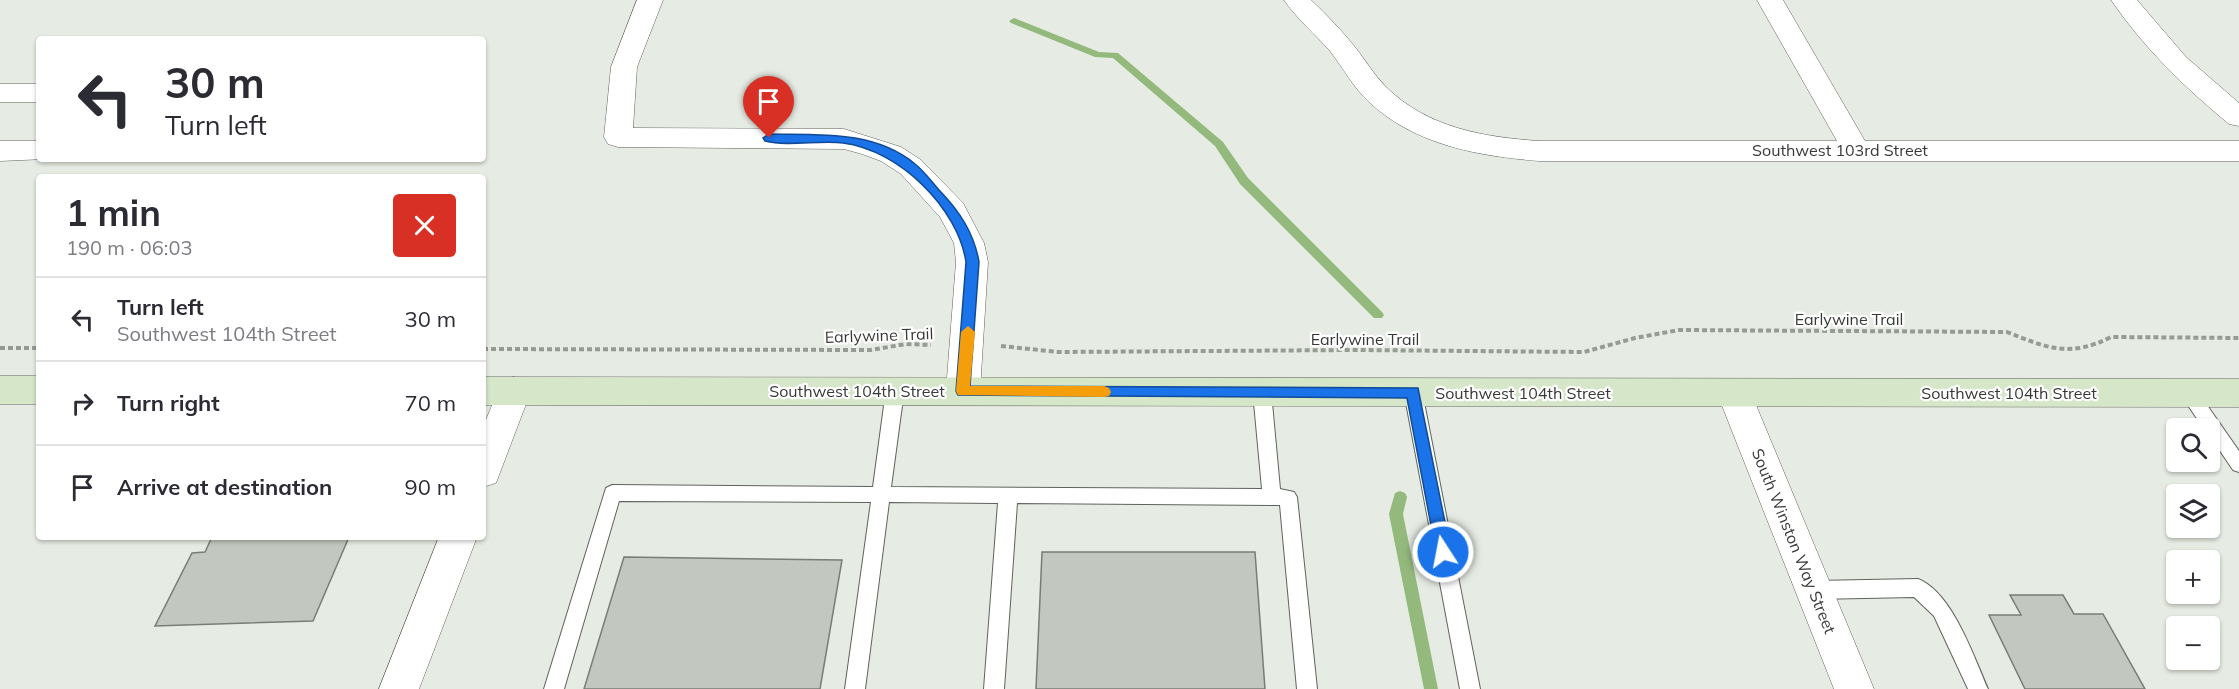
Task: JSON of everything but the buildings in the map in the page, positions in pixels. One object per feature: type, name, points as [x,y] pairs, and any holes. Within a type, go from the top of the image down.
[{"type":"main road","points":[[0,390],[36,390]]},
{"type":"main road","name":"Southwest 104th Street","points":[[498,391],[2239,393]]},
{"type":"street","points":[[650,0],[624,67],[618,137],[844,139],[891,154],[911,167],[952,211],[969,243],[972,262],[963,391]]},
{"type":"street","name":"Southwest 103rd Street","points":[[1297,0],[1326,28],[1377,94],[1418,124],[1443,136],[1476,144],[1539,151],[2239,151]]},
{"type":"street","points":[[1770,0],[1856,150]]},
{"type":"street","points":[[2124,0],[2171,58],[2202,88],[2239,117]]},
{"type":"street","points":[[0,93],[36,93]]},
{"type":"street","points":[[0,150],[36,151]]},
{"type":"street","points":[[486,455],[498,391]]},
{"type":"street","name":"South Winston Way Street","points":[[1734,393],[1854,689]]},
{"type":"street","points":[[399,689],[457,540]]},
{"type":"lane","points":[[855,689],[896,391]]},
{"type":"lane","points":[[1263,392],[1272,496]]},
{"type":"lane","points":[[1413,392],[1470,689]]},
{"type":"lane","points":[[2189,393],[2239,465]]},
{"type":"lane","points":[[554,689],[612,493],[1288,496],[1307,689]]},
{"type":"lane","points":[[994,689],[1008,495]]},
{"type":"lane","points":[[1814,590],[1918,588],[1941,610],[1978,689]]},
{"type":"path","name":"Earlywine Trail","points":[[486,349],[871,350],[906,344],[1013,346],[1058,352],[1355,350],[1584,352],[1635,338],[1679,330],[1713,330],[2007,332],[2050,349],[2069,351],[2093,347],[2111,337],[2239,338]]},
{"type":"path","points":[[0,348],[36,348]]},
{"type":"waterway","points":[[1014,21],[1098,55],[1115,55],[1219,144],[1244,181],[1378,315]]},
{"type":"waterway","points":[[1400,497],[1396,514],[1431,689]]},
{"type":"slow traffic","points":[[968,332],[963,391],[1104,392]]},
{"type":"route","points":[[769,138],[844,139],[891,154],[911,167],[952,211],[969,243],[972,262],[963,391],[1413,392],[1443,552]]}]
